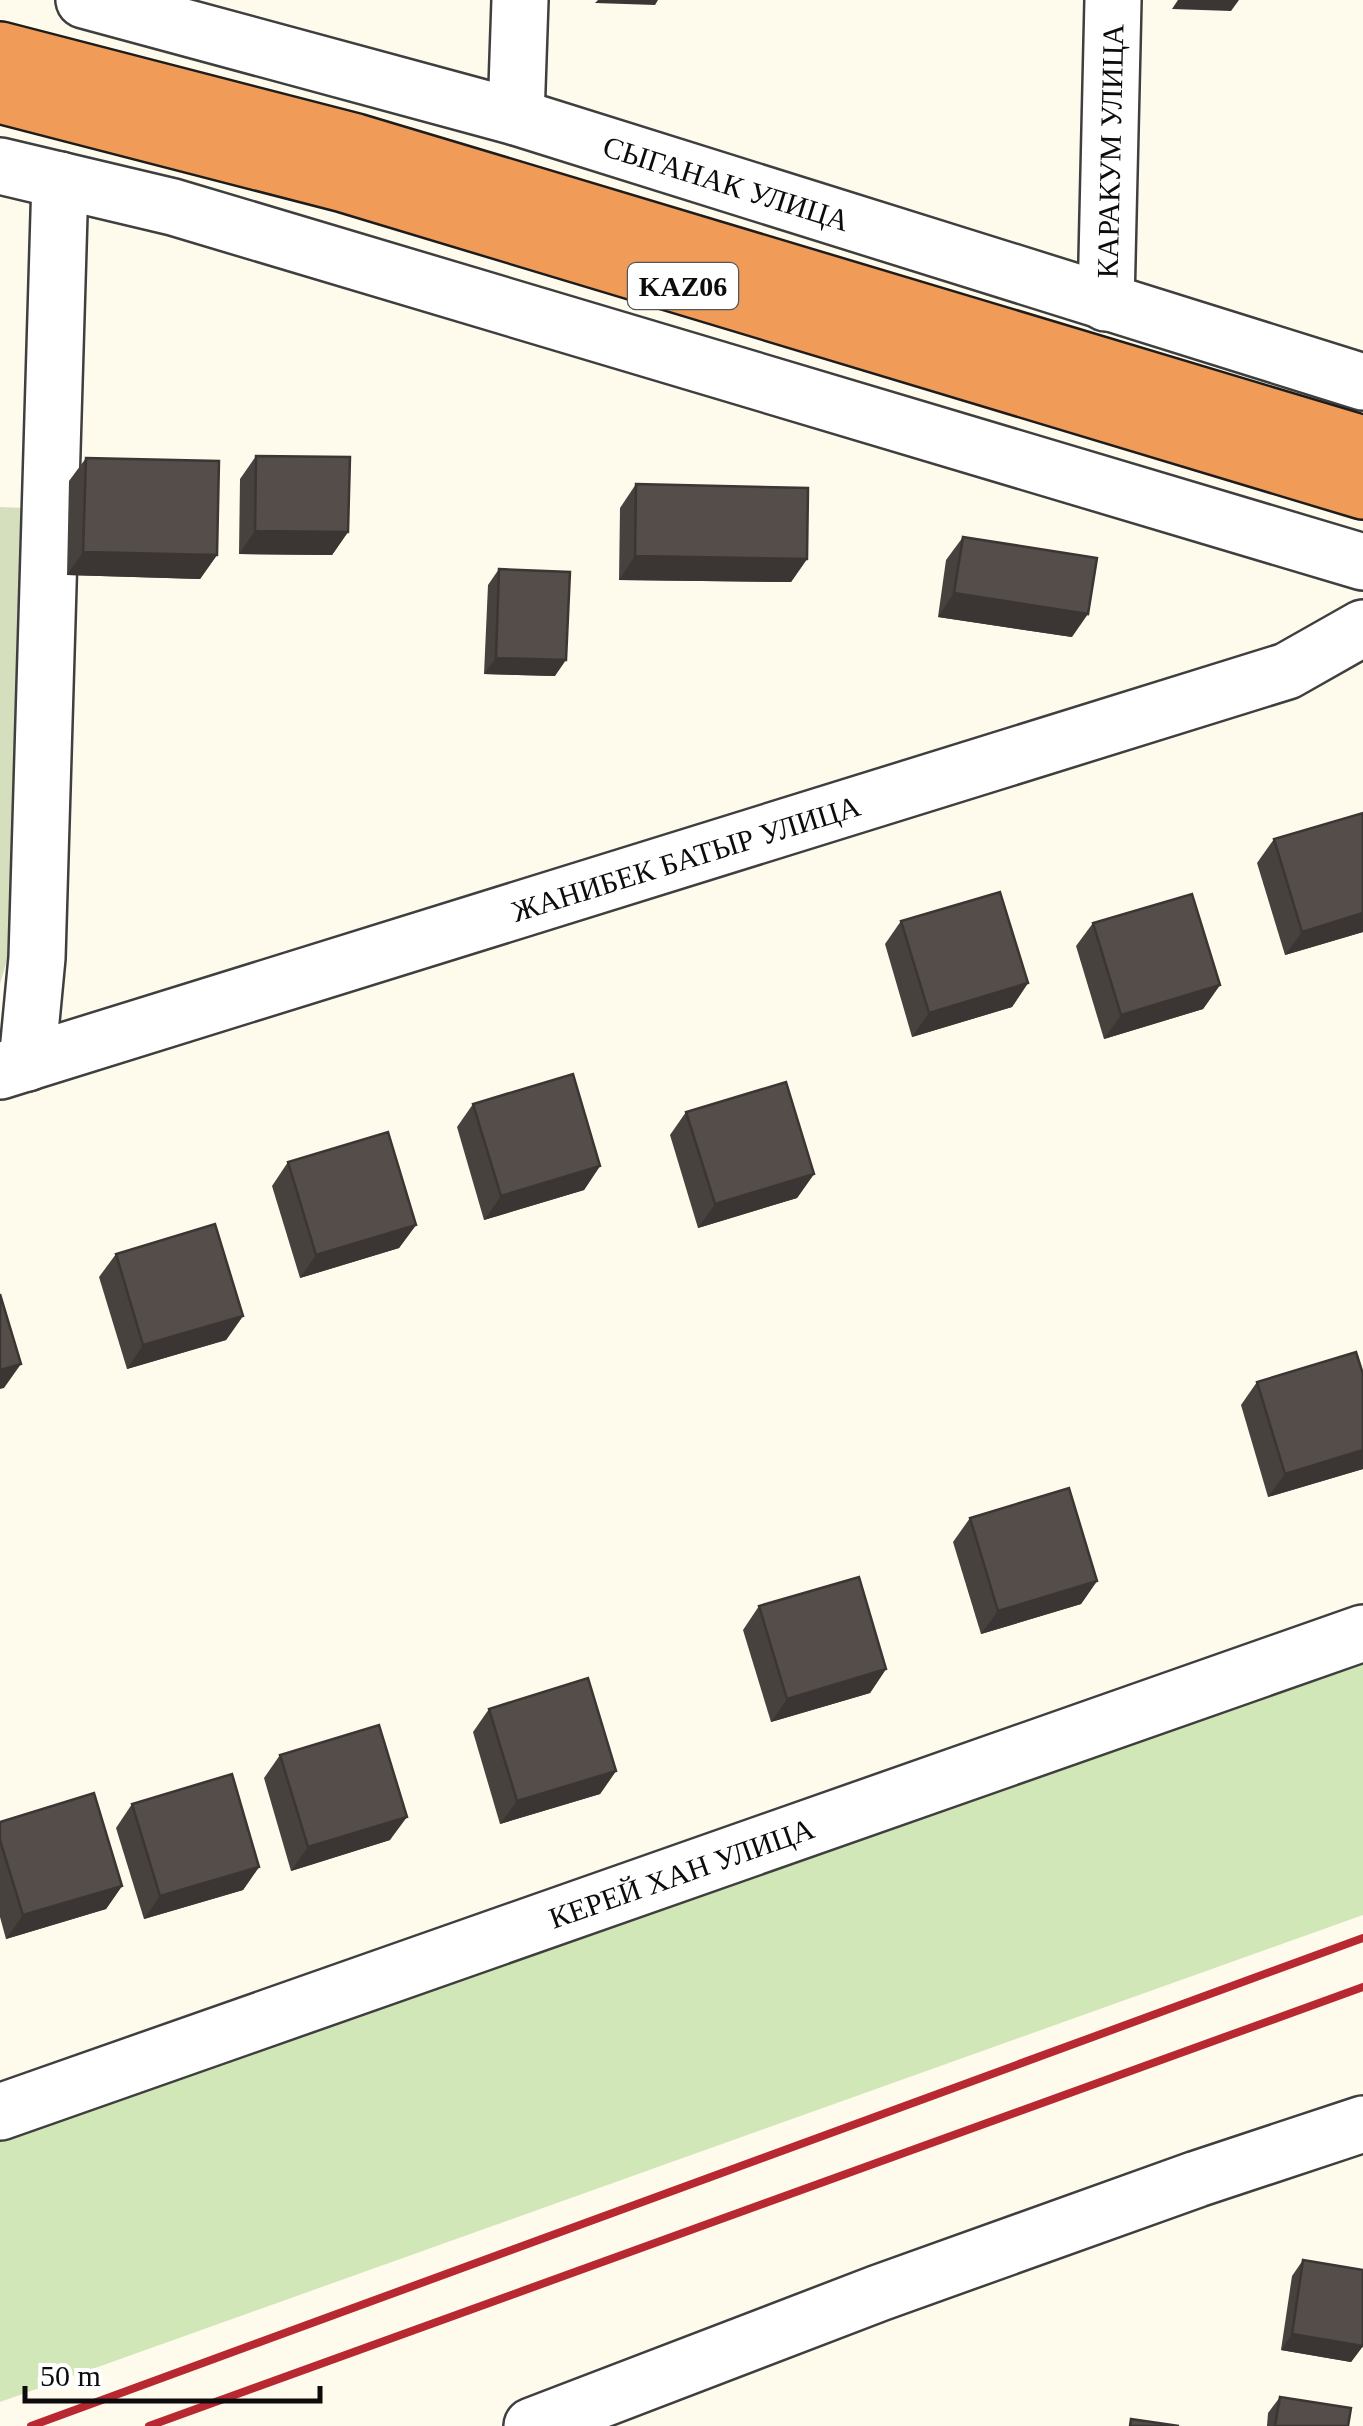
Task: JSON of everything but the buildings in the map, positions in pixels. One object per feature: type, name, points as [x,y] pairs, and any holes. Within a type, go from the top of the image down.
[{"type":"highway","name":"KАZ06","points":[[0,50],[356,142],[1363,444]]},
{"type":"highway","name":"KАZ06","points":[[0,95],[344,184],[1363,490]]},
{"type":"street","name":"СЫГАНАК УЛИЦА","points":[[84,0],[516,117],[1363,382]]},
{"type":"street","points":[[516,117],[520,0]]},
{"type":"street","name":"КАРАКУМ УЛИЦА","points":[[1106,303],[1113,0]]},
{"type":"street","points":[[0,166],[173,207],[1363,562]]},
{"type":"street","points":[[14,1067],[37,958],[60,180]]},
{"type":"street","name":"ЖАНИБЕК БАТЫР УЛИЦА","points":[[14,1067],[1286,671],[1363,628]]},
{"type":"street","name":"КЕРЕЙ ХАН УЛИЦА","points":[[0,2112],[1363,1633]]},
{"type":"street","points":[[540,2425],[878,2294],[1197,2178],[1363,2124]]},
{"type":"green space","points":[[0,507],[51,509],[36,860],[0,984]]},
{"type":"green space","points":[[1363,1654],[1363,1915],[0,2402],[0,2123]]},
{"type":"railway","points":[[31,2426],[1363,1938]]},
{"type":"railway","points":[[149,2426],[1363,1987]]}]
